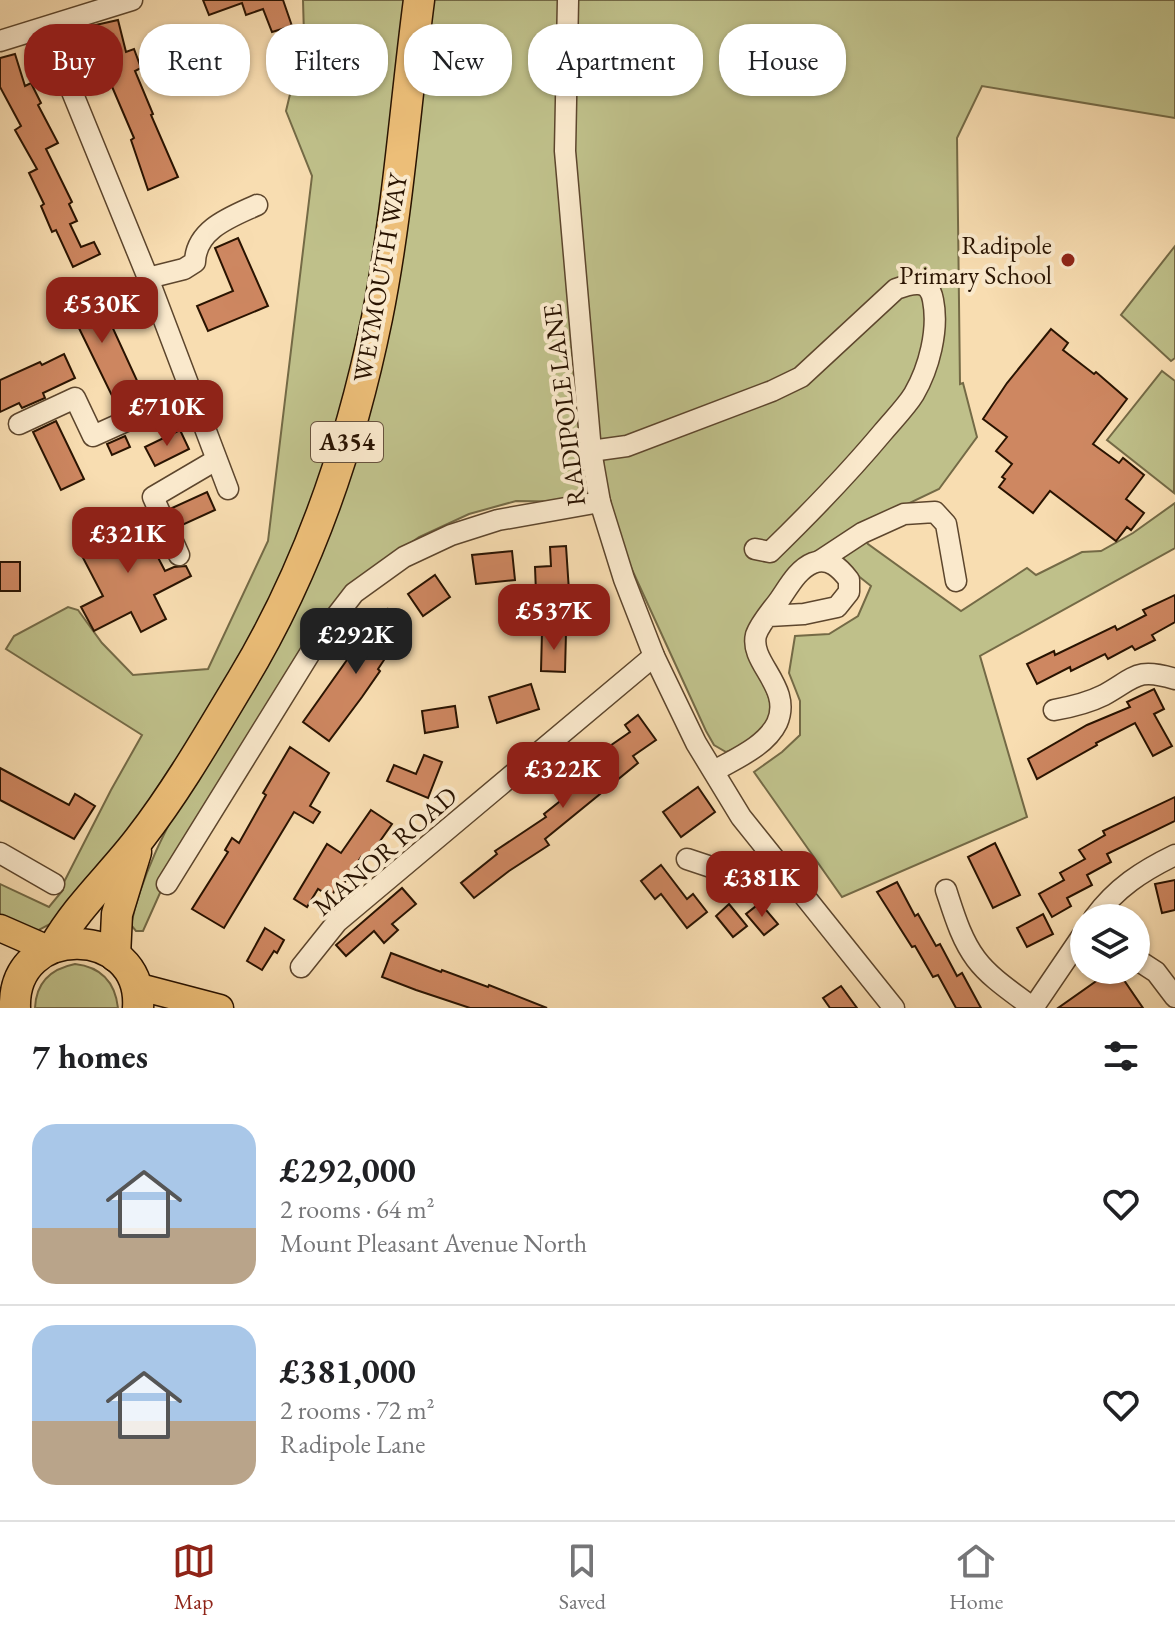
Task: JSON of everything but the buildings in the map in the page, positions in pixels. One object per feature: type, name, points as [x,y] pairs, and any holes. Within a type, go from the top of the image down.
[{"type":"highway","name":"WEYMOUTH WAY","points":[[51,948],[140,838],[243,678],[311,541],[339,467],[360,394],[377,316],[419,0]]},
{"type":"highway","name":"WEYMOUTH WAY","points":[[115,956],[117,914],[140,838]]},
{"type":"highway","points":[[51,948],[79,942],[98,946],[115,956],[131,975],[137,997]]},
{"type":"highway","name":"A354","points":[[13,1008],[20,978],[32,961],[51,948]]},
{"type":"main road","points":[[0,928],[51,948]]},
{"type":"main road","points":[[0,988],[13,1008]]},
{"type":"main road","points":[[137,997],[220,1008]]},
{"type":"street","points":[[58,24],[132,0]]},
{"type":"street","name":"RADIPOLE LANE","points":[[568,0],[565,151],[591,451],[600,502],[624,579],[654,656],[696,743],[741,817],[893,1008]]},
{"type":"street","points":[[0,41],[24,34]]},
{"type":"street","points":[[74,96],[148,278],[228,489]]},
{"type":"street","points":[[148,278],[184,269],[195,262],[196,248],[204,236],[227,219],[257,205]]},
{"type":"street","points":[[591,451],[627,446],[801,377],[896,289],[913,283],[923,284],[930,289],[933,299],[933,338],[931,352],[914,394],[872,445],[770,552],[755,549]]},
{"type":"street","points":[[19,424],[75,398],[93,436],[191,392]]},
{"type":"street","points":[[179,555],[153,497],[216,460]]},
{"type":"street","points":[[167,884],[320,637],[354,593],[404,557],[451,535],[498,520],[600,502]]},
{"type":"street","points":[[714,771],[751,750],[776,724],[780,699],[756,646],[756,635],[799,573],[809,564],[821,560],[862,533],[904,514],[935,512],[946,524],[956,581]]},
{"type":"street","points":[[769,616],[824,611],[844,601],[849,592],[849,580],[832,563],[821,560]]},
{"type":"street","name":"MANOR ROAD","points":[[301,967],[337,922],[654,656]]},
{"type":"street","points":[[1054,710],[1087,702],[1134,676],[1146,673],[1175,679]]},
{"type":"street","points":[[0,853],[54,884]]},
{"type":"street","points":[[1106,904],[1124,884],[1175,855]]},
{"type":"street","points":[[687,859],[729,873],[745,873],[771,856]]},
{"type":"street","points":[[946,890],[960,930],[975,958],[988,973],[1033,1008],[1070,954]]},
{"type":"street","points":[[1150,968],[1175,997]]},
{"type":"green space","points":[[303,0],[1175,0],[1175,118],[982,86],[957,138],[960,384],[963,383],[977,437],[939,489],[857,528],[868,544],[961,611],[1027,568],[1036,575],[1082,552],[1101,551],[1175,503],[1175,548],[980,656],[1027,817],[842,897],[754,772],[800,735],[800,701],[789,673],[795,636],[829,634],[858,616],[871,586],[823,548],[748,635],[746,651],[768,693],[770,714],[758,733],[726,752],[714,745],[706,731],[623,550],[605,500],[603,455],[600,502],[516,501],[469,514],[419,537],[347,588],[164,884],[143,931],[136,931],[131,925],[142,885],[196,773],[174,762],[128,832],[56,921],[35,932],[0,920],[0,884],[49,907],[63,890],[63,884],[142,735],[6,649],[14,636],[68,607],[78,610],[102,643],[133,675],[208,669],[268,541],[312,176],[286,111],[290,96],[388,96],[388,24],[304,24]]},
{"type":"green space","points":[[1175,246],[1175,358],[1171,361],[1121,315]]},
{"type":"green space","points":[[1162,371],[1175,381],[1174,493],[1107,440]]},
{"type":"green space","points":[[75,964],[92,968],[105,977],[114,990],[118,1008],[35,1008],[38,991],[46,978],[58,969]]},
{"type":"place","name":"Radipole Primary School","points":[[1068,260]]}]
